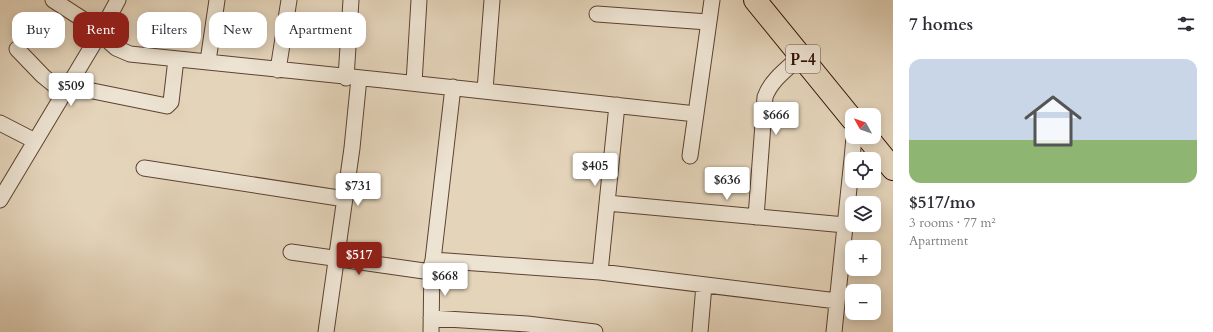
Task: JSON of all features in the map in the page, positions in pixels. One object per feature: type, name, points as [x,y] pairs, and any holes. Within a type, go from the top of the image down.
[{"type":"main road","name":"P-4","points":[[755,0],[845,110]]},
{"type":"main road","points":[[873,144],[893,168]]},
{"type":"street","points":[[53,0],[73,12]]},
{"type":"street","points":[[111,12],[118,0]]},
{"type":"street","points":[[208,62],[217,0]]},
{"type":"street","points":[[278,70],[289,0]]},
{"type":"street","points":[[326,332],[345,199],[353,78],[352,0]]},
{"type":"street","points":[[414,83],[419,0]]},
{"type":"street","points":[[485,90],[492,0]]},
{"type":"street","points":[[690,156],[712,0]]},
{"type":"street","points":[[597,14],[708,22]]},
{"type":"street","points":[[0,200],[91,48]]},
{"type":"street","points":[[116,48],[126,52],[176,59],[353,78],[485,90],[696,114]]},
{"type":"street","points":[[17,49],[43,76],[66,90],[167,106],[171,102],[176,59]]},
{"type":"street","points":[[756,217],[765,97],[774,82],[801,56]]},
{"type":"street","points":[[454,87],[432,266],[431,325],[527,324],[595,332]]},
{"type":"street","points":[[600,272],[617,105]]},
{"type":"street","points":[[0,123],[35,141]]},
{"type":"street","points":[[144,168],[345,199]]},
{"type":"street","points":[[607,203],[845,225],[834,332]]},
{"type":"street","points":[[291,252],[337,259],[432,266],[600,272],[837,301]]},
{"type":"street","points":[[700,332],[704,285]]}]
